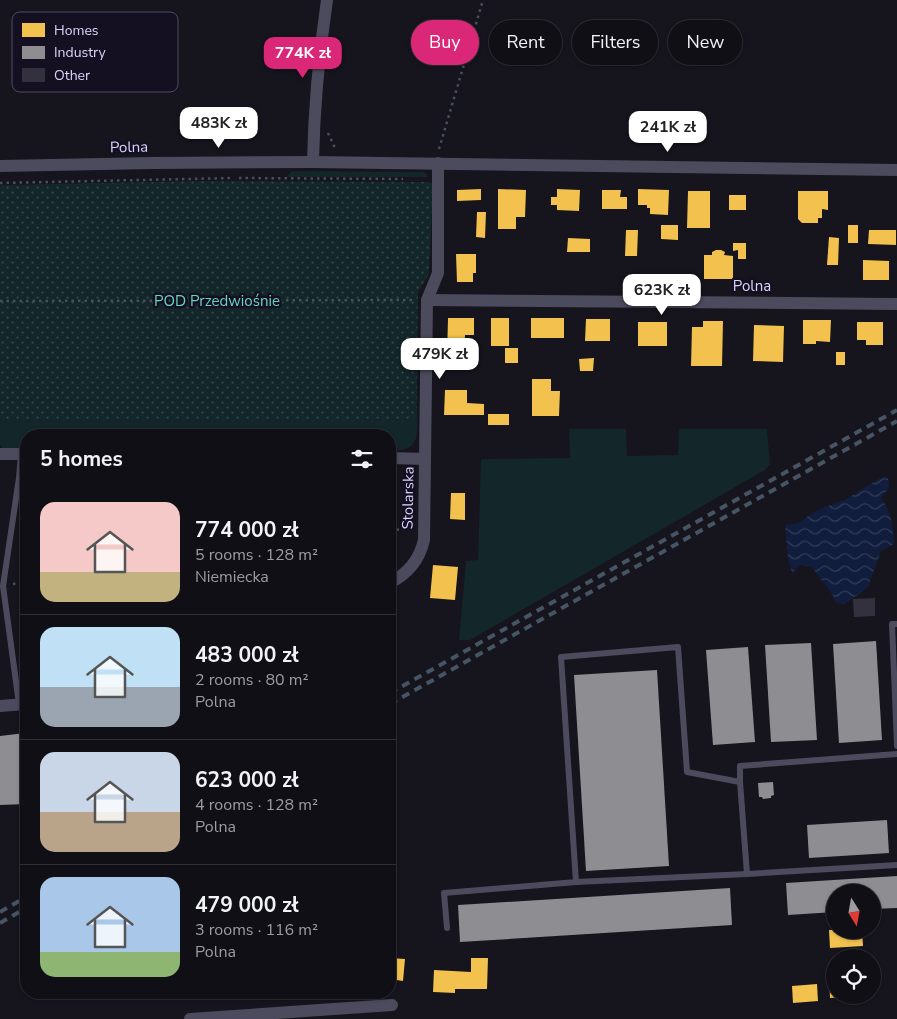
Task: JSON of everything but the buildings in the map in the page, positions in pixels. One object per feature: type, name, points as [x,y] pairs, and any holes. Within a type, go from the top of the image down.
[{"type":"street","points":[[313,162],[313,134],[319,52],[327,0]]},
{"type":"street","name":"Polna","points":[[0,166],[313,162],[897,170]]},
{"type":"street","points":[[396,458],[425,459],[423,300],[438,273],[438,163]]},
{"type":"street","name":"Polna","points":[[423,300],[897,304]]},
{"type":"street","points":[[0,454],[20,454]]},
{"type":"street","name":"Stolarska","points":[[396,579],[408,572],[422,549],[425,459]]},
{"type":"street","points":[[0,706],[20,704]]},
{"type":"street","points":[[190,1019],[392,1005]]},
{"type":"lane","points":[[20,473],[3,586],[20,686]]},
{"type":"lane","points":[[897,624],[892,624],[897,746]]},
{"type":"lane","points":[[576,882],[561,657],[678,647],[687,772],[740,782]]},
{"type":"lane","points":[[747,874],[740,766],[897,754]]},
{"type":"lane","points":[[446,928],[444,893],[576,882],[747,874],[897,864]]},
{"type":"path","points":[[438,163],[438,153],[483,0]]},
{"type":"path","points":[[0,183],[236,178],[408,179]]},
{"type":"path","points":[[0,301],[423,300]]},
{"type":"path","points":[[396,530],[424,529]]},
{"type":"green space","points":[[292,171],[425,172],[428,177],[286,177]]},
{"type":"green space","name":"POD Przedwiośnie","points":[[202,181],[429,182],[433,184],[429,274],[418,293],[417,409],[408,422],[0,421],[0,185]]},
{"type":"green space","points":[[417,409],[416,439],[408,448],[396,450],[396,429],[20,429],[20,448],[2,448],[0,445],[0,421],[408,422]]},
{"type":"green space","points":[[569,429],[626,429],[627,456],[678,455],[679,429],[767,429],[770,464],[765,470],[470,640],[459,640],[466,561],[478,560],[481,459],[570,458]]},
{"type":"water","points":[[884,477],[888,478],[889,488],[881,498],[888,509],[894,544],[881,551],[868,587],[848,602],[836,603],[832,594],[812,567],[801,565],[792,573],[788,558],[785,525],[798,523],[817,510],[845,500]]},
{"type":"railway","points":[[396,690],[897,410]]},
{"type":"railway","points":[[396,701],[897,421]]},
{"type":"railway","points":[[0,912],[20,900]]},
{"type":"railway","points":[[0,923],[20,911]]}]
